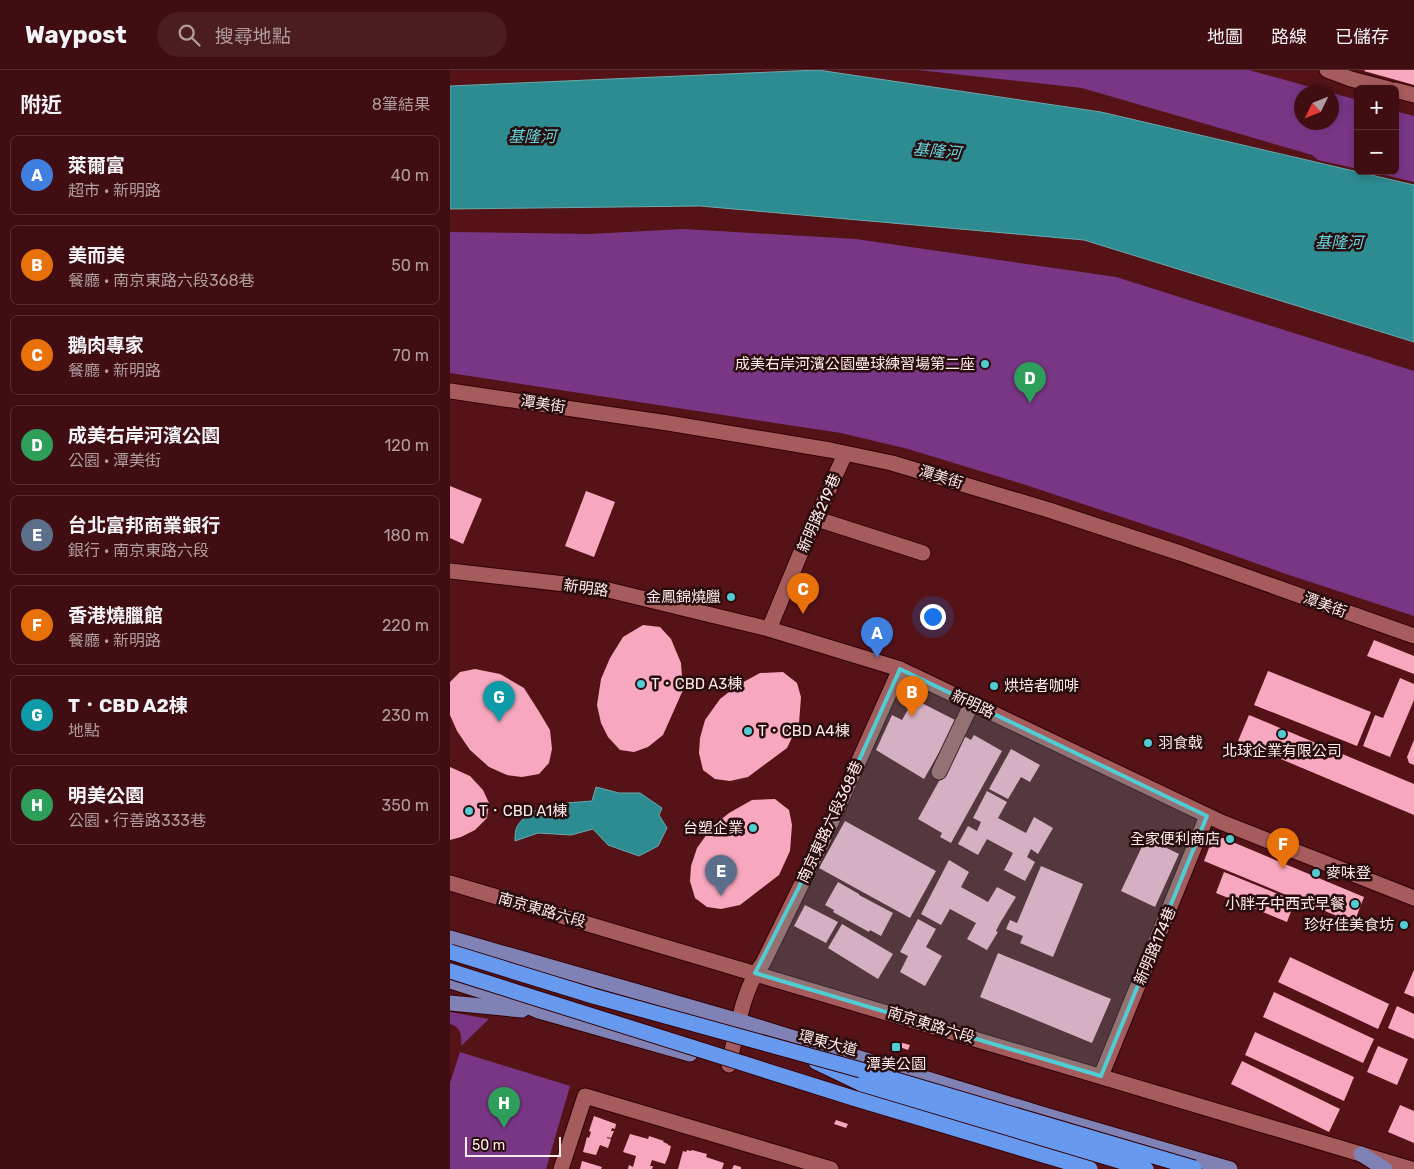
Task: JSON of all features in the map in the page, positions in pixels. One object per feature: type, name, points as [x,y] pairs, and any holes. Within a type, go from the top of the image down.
[{"type":"highway","name":"環東大道","points":[[450,952],[593,996],[879,1075],[1196,1169]]},
{"type":"highway","points":[[450,972],[798,1081],[1090,1169]]},
{"type":"highway","points":[[798,1052],[862,1084],[1146,1169]]},
{"type":"highway","points":[[798,1081],[862,1084]]},
{"type":"main road","points":[[450,938],[739,1021],[1048,1116],[1230,1169]]},
{"type":"main road","points":[[450,981],[520,1003],[539,1011],[729,1065],[1064,1169]]},
{"type":"main road","points":[[450,1003],[539,1011]]},
{"type":"main road","points":[[1036,1161],[1048,1116]]},
{"type":"main road","points":[[1361,1154],[1385,1169]]},
{"type":"street","points":[[1329,70],[1351,79],[1374,85]]},
{"type":"street","points":[[1399,91],[1414,95]]},
{"type":"street","name":"潭美街","points":[[450,391],[668,423],[892,463],[1050,510],[1180,553],[1414,636]]},
{"type":"street","name":"新明路219巷","points":[[769,629],[800,552],[846,454]]},
{"type":"street","points":[[817,519],[922,553]]},
{"type":"street","name":"新明路","points":[[450,571],[600,588],[769,629],[900,669],[1208,816],[1414,898]]},
{"type":"street","name":"南京東路六段368巷","points":[[729,1065],[739,1021],[755,972],[763,963],[826,834],[900,669]]},
{"type":"street","points":[[940,772],[972,704]]},
{"type":"street","name":"新明路174巷","points":[[1101,1076],[1208,816]]},
{"type":"street","name":"南京東路六段","points":[[450,883],[755,972],[1208,1110],[1411,1169]]},
{"type":"street","points":[[561,1169],[585,1096],[831,1169]]},
{"type":"highlighted area","points":[[900,669],[1207,816],[1101,1076],[755,973],[826,834]]},
{"type":"shaded area","points":[[918,70],[1249,70],[1303,85],[1294,85],[1294,130],[1339,130],[1339,95],[1354,99],[1354,168],[1318,160],[1312,155],[1082,88]]},
{"type":"shaded area","points":[[1399,112],[1414,116],[1414,182],[1385,175],[1399,175]]},
{"type":"shaded area","points":[[683,229],[856,239],[1116,277],[1414,371],[1414,616],[1026,485],[908,449],[841,433],[450,373],[450,232],[590,234]]},
{"type":"shaded area","points":[[450,1012],[489,1019],[461,1046],[459,1029],[450,1024]]},
{"type":"shaded area","points":[[460,1052],[570,1086],[546,1169],[450,1169],[450,1083]]},
{"type":"water","name":"基隆河","points":[[818,70],[1101,112],[1354,171],[1354,175],[1371,175],[1414,185],[1414,342],[1084,240],[700,206],[450,209],[450,86]]},
{"type":"water","points":[[596,787],[619,793],[640,793],[662,808],[659,815],[667,828],[658,846],[639,856],[608,845],[593,829],[571,835],[538,833],[515,841],[518,825],[533,812],[542,808],[572,802],[592,801]]},
{"type":"building","points":[[1365,70],[1414,70],[1414,85],[1364,71]]},
{"type":"building","points":[[450,486],[482,499],[463,544],[450,538]]},
{"type":"building","points":[[586,491],[615,502],[594,557],[565,546]]},
{"type":"building","name":"T．CBD A3棟","points":[[643,625],[660,627],[671,639],[681,663],[683,690],[663,735],[648,747],[634,752],[620,750],[608,737],[601,723],[597,705],[601,679],[610,658],[623,637]]},
{"type":"building","points":[[1374,640],[1414,656],[1414,674],[1367,656]]},
{"type":"building","points":[[475,669],[500,674],[524,688],[538,710],[550,730],[552,749],[549,763],[539,774],[522,777],[507,775],[489,767],[470,750],[457,731],[450,715],[450,682],[460,672]]},
{"type":"building","points":[[1268,671],[1371,712],[1357,746],[1254,705]]},
{"type":"building","name":"T．CBD A4棟","points":[[783,672],[797,683],[801,697],[799,723],[787,748],[748,777],[730,781],[715,779],[703,770],[699,753],[700,738],[705,720],[720,699],[738,685],[760,673]]},
{"type":"building","points":[[1400,678],[1414,684],[1414,700],[1390,757],[1363,746],[1375,715],[1383,718]]},
{"type":"building","points":[[914,699],[957,721],[924,779],[876,750],[892,715],[902,720]]},
{"type":"building","points":[[1249,715],[1414,784],[1414,815],[1238,741]]},
{"type":"building","points":[[974,735],[1002,751],[951,843],[940,837],[942,833],[918,819],[964,736],[971,740]]},
{"type":"building","points":[[1414,740],[1414,765],[1409,763],[1407,757]]},
{"type":"building","points":[[1011,749],[1040,765],[1030,782],[1021,777],[1008,799],[989,789]]},
{"type":"building","name":"T．CBD A1棟","points":[[450,767],[470,776],[483,790],[489,803],[487,818],[475,830],[450,840]]},
{"type":"building","points":[[987,791],[1007,802],[998,818],[1026,833],[1034,817],[1053,828],[1038,854],[1031,849],[1027,857],[1035,862],[1025,881],[1004,870],[1013,853],[987,839],[978,855],[958,844],[968,826],[977,831],[981,822],[973,818]]},
{"type":"building","points":[[775,799],[789,810],[792,825],[790,851],[779,875],[740,905],[721,909],[707,907],[695,898],[690,881],[691,866],[697,848],[712,827],[729,813],[752,800]]},
{"type":"building","points":[[845,821],[936,871],[910,918],[819,868]]},
{"type":"building","points":[[1146,838],[1179,854],[1155,907],[1121,891]]},
{"type":"building","points":[[1223,838],[1364,897],[1354,923],[1204,861],[1212,840]]},
{"type":"building","points":[[949,860],[969,872],[961,887],[988,902],[997,887],[1016,897],[1000,923],[996,931],[998,932],[987,950],[967,939],[976,923],[950,909],[941,925],[921,914]]},
{"type":"building","points":[[1041,866],[1083,884],[1053,957],[1020,943],[1023,936],[1006,929],[1010,920],[1017,923]]},
{"type":"building","points":[[1224,872],[1295,901],[1287,922],[1216,893]]},
{"type":"building","points":[[838,882],[893,913],[881,936],[870,930],[869,932],[833,912],[834,910],[825,905]]},
{"type":"building","points":[[805,905],[838,922],[826,943],[794,926]]},
{"type":"building","points":[[918,919],[936,929],[926,947],[942,956],[925,986],[900,972],[908,956],[900,952]]},
{"type":"building","points":[[842,924],[893,954],[878,979],[828,948]]},
{"type":"building","points":[[998,953],[1111,999],[1092,1043],[980,997]]},
{"type":"building","points":[[1290,957],[1389,1004],[1378,1029],[1278,982]]},
{"type":"building","points":[[1414,970],[1414,997],[1404,993]]},
{"type":"building","points":[[1274,992],[1374,1039],[1363,1063],[1263,1017]]},
{"type":"building","points":[[1397,1006],[1414,1014],[1414,1039],[1388,1028]]},
{"type":"building","points":[[1255,1032],[1354,1077],[1344,1101],[1245,1055]]},
{"type":"building","points":[[895,1041],[910,1045],[908,1050],[894,1045]]},
{"type":"building","points":[[1378,1046],[1408,1059],[1397,1085],[1367,1072]]},
{"type":"building","points":[[1242,1061],[1340,1109],[1329,1132],[1231,1084]]},
{"type":"building","points":[[1400,1105],[1414,1111],[1414,1143],[1388,1132]]},
{"type":"building","points":[[594,1116],[616,1124],[615,1129],[612,1128],[611,1131],[614,1131],[611,1138],[607,1137],[611,1139],[608,1148],[600,1145],[596,1155],[583,1152],[587,1137],[589,1138],[591,1132],[589,1131]]},
{"type":"building","points":[[836,1120],[848,1124],[846,1128],[834,1124]]},
{"type":"building","points":[[630,1134],[648,1139],[649,1136],[664,1141],[671,1146],[665,1164],[652,1160],[650,1166],[653,1166],[652,1169],[628,1169],[629,1165],[633,1167],[636,1156],[623,1152]]},
{"type":"building","points":[[687,1150],[707,1154],[706,1157],[724,1163],[722,1169],[678,1169],[683,1151],[686,1152]]},
{"type":"building","points":[[582,1161],[602,1167],[601,1169],[580,1169]]},
{"type":"building","points":[[734,1165],[741,1167],[741,1169],[732,1169]]},
{"type":"place","name":"成美右岸河濱公園壘球練習場第二座","points":[[985,364]]},
{"type":"place","name":"成美右岸河濱公園","points":[[1030,403]]},
{"type":"place","name":"金鳳錦燒臘","points":[[731,597]]},
{"type":"place","name":"鵝肉專家","points":[[803,614]]},
{"type":"place","name":"萊爾富","points":[[877,658]]},
{"type":"place","name":"T．CBD A3棟","points":[[641,684]]},
{"type":"place","name":"烘培者咖啡","points":[[994,686]]},
{"type":"place","name":"美而美","points":[[912,717]]},
{"type":"place","name":"T．CBD A2棟","points":[[499,722]]},
{"type":"place","name":"T．CBD A4棟","points":[[748,731]]},
{"type":"place","name":"北球企業有限公司","points":[[1282,734]]},
{"type":"place","name":"羽食戟","points":[[1148,743]]},
{"type":"place","name":"T．CBD A1棟","points":[[469,811]]},
{"type":"place","name":"台塑企業","points":[[753,828]]},
{"type":"place","name":"全家便利商店","points":[[1230,839]]},
{"type":"place","name":"香港燒臘館","points":[[1283,869]]},
{"type":"place","name":"麥味登","points":[[1316,873]]},
{"type":"place","name":"台北富邦商業銀行","points":[[721,896]]},
{"type":"place","name":"小胖子中西式早餐","points":[[1355,904]]},
{"type":"place","name":"珍好佳美食坊","points":[[1404,925]]},
{"type":"place","name":"潭美公園","points":[[896,1047]]},
{"type":"place","name":"明美公園","points":[[504,1128]]}]
